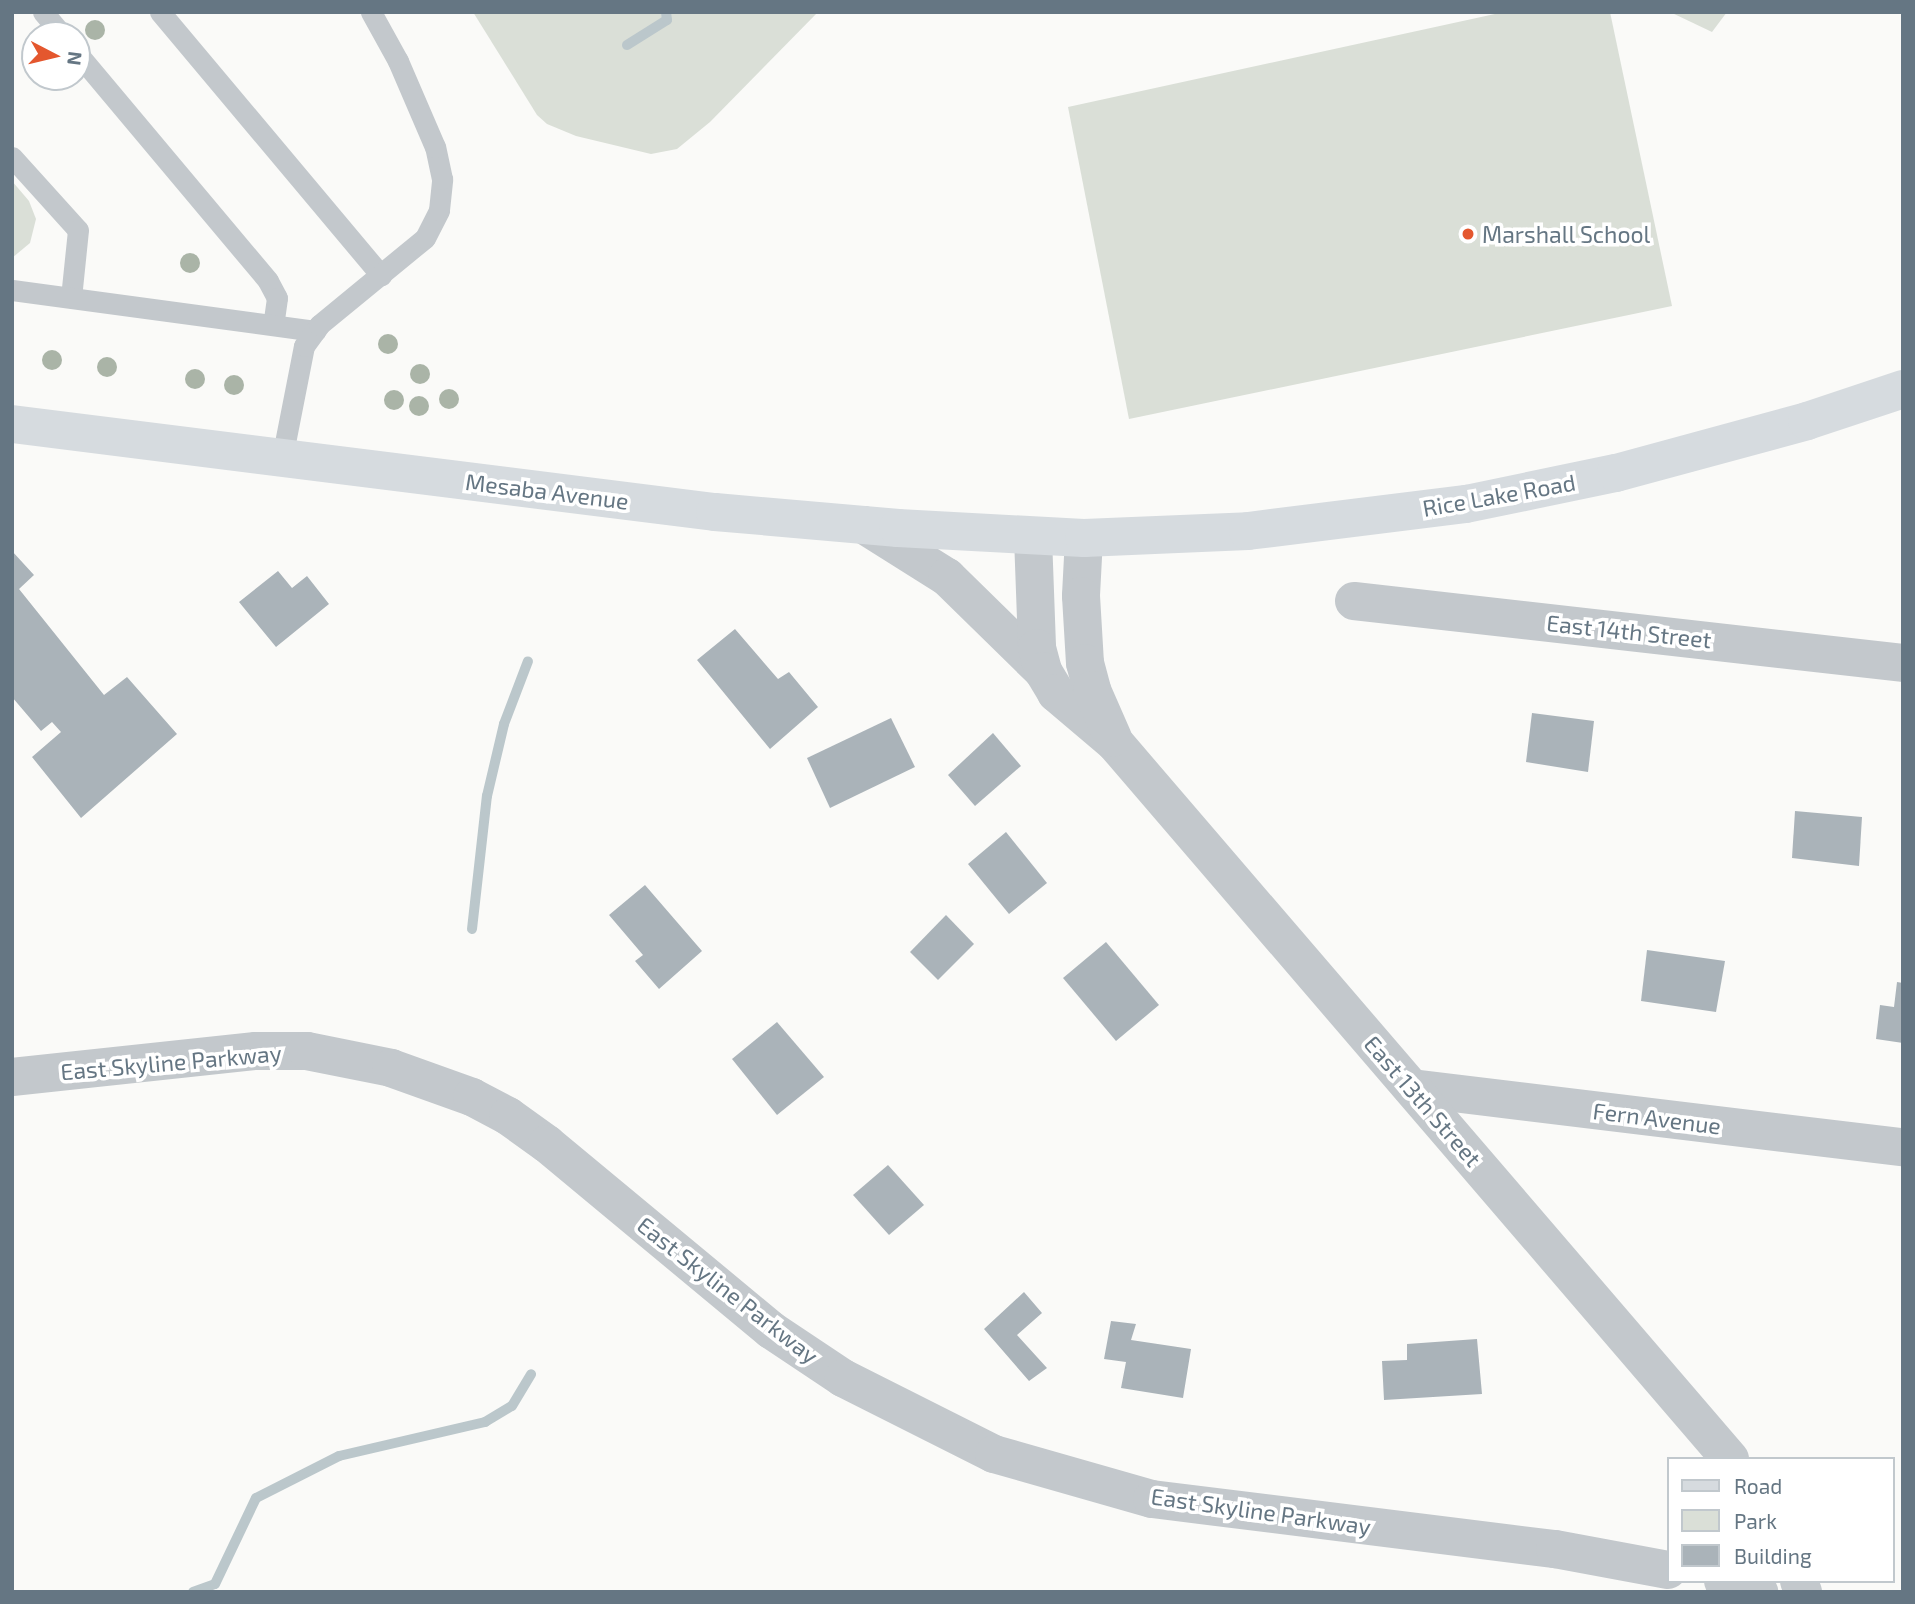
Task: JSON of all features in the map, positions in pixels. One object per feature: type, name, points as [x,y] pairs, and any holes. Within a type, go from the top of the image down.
[{"type":"main road","name":"Rice Lake Road","points":[[1084,538],[1248,531],[1465,504],[1629,470],[1807,421],[1903,389]]},
{"type":"main road","name":"Mesaba Avenue","points":[[12,424],[715,512],[1033,537],[1084,538]]},
{"type":"street","points":[[864,525],[947,577],[1044,671]]},
{"type":"street","name":"East 13th Street","points":[[1033,537],[1037,648],[1044,671],[1056,693],[1115,743],[1728,1457]]},
{"type":"street","name":"East 13th Street","points":[[1084,538],[1081,596],[1084,663],[1092,690],[1115,743]]},
{"type":"street","name":"East 14th Street","points":[[1354,601],[1903,663]]},
{"type":"street","name":"East Skyline Parkway","points":[[12,1077],[256,1051],[307,1051],[391,1068],[472,1097],[508,1116],[547,1144],[771,1330],[843,1378],[994,1454],[1152,1499],[1555,1549],[1666,1570]]},
{"type":"street","name":"Fern Avenue","points":[[1412,1088],[1903,1147]]},
{"type":"street","points":[[1730,1583],[1759,1592]]},
{"type":"lane","points":[[160,12],[381,275]]},
{"type":"lane","points":[[282,458],[304,346],[315,331],[425,238],[439,210],[442,179],[435,147],[398,61],[371,12]]},
{"type":"lane","points":[[91,70],[268,281],[277,298],[273,325]]},
{"type":"lane","points":[[12,157],[78,230],[71,298]]},
{"type":"lane","points":[[12,290],[315,331]]},
{"type":"green space","points":[[473,12],[818,12],[710,122],[677,149],[651,154],[576,136],[547,124],[537,115]]},
{"type":"green space","points":[[1504,12],[1610,12],[1672,306],[1129,419],[1068,107]]},
{"type":"green space","points":[[1670,12],[1727,12],[1712,32]]},
{"type":"green space","points":[[12,181],[29,201],[36,219],[30,243],[12,258]]},
{"type":"building","points":[[12,551],[34,575],[19,589],[104,695],[127,677],[177,734],[81,818],[32,757],[61,732],[52,722],[41,731],[12,697]]},
{"type":"building","points":[[278,571],[292,588],[307,576],[329,604],[276,647],[239,602]]},
{"type":"building","points":[[735,629],[778,679],[789,672],[818,707],[770,749],[697,660]]},
{"type":"building","points":[[1532,713],[1594,721],[1588,772],[1526,762]]},
{"type":"building","points":[[891,718],[915,767],[830,808],[807,758]]},
{"type":"building","points":[[993,733],[1021,766],[975,806],[948,775]]},
{"type":"building","points":[[1795,811],[1862,817],[1859,866],[1792,858]]},
{"type":"building","points":[[1006,832],[1047,883],[1009,914],[968,864]]},
{"type":"building","points":[[645,885],[702,951],[659,989],[635,961],[643,955],[609,915]]},
{"type":"building","points":[[946,915],[974,944],[938,980],[910,952]]},
{"type":"building","points":[[1106,942],[1159,1005],[1116,1041],[1063,978]]},
{"type":"building","points":[[1647,950],[1725,961],[1716,1012],[1641,1001]]},
{"type":"building","points":[[1897,982],[1903,983],[1903,1043],[1876,1039],[1880,1005],[1894,1007]]},
{"type":"building","points":[[777,1022],[824,1077],[777,1115],[732,1059]]},
{"type":"building","points":[[888,1165],[924,1205],[889,1235],[853,1195]]},
{"type":"building","points":[[1024,1292],[1042,1313],[1017,1335],[1047,1368],[1029,1381],[984,1329]]},
{"type":"building","points":[[1111,1321],[1136,1324],[1131,1340],[1191,1349],[1183,1398],[1121,1388],[1126,1362],[1104,1359]]},
{"type":"building","points":[[1477,1339],[1482,1394],[1384,1400],[1382,1361],[1407,1360],[1407,1344]]},
{"type":"waterway","points":[[627,45],[667,20],[666,12]]},
{"type":"waterway","points":[[472,929],[487,796],[504,724],[528,661]]},
{"type":"waterway","points":[[193,1592],[215,1584],[256,1498],[339,1456],[485,1422],[512,1406],[531,1374]]},
{"type":"place","name":"Marshall School","points":[[1468,234]]}]
